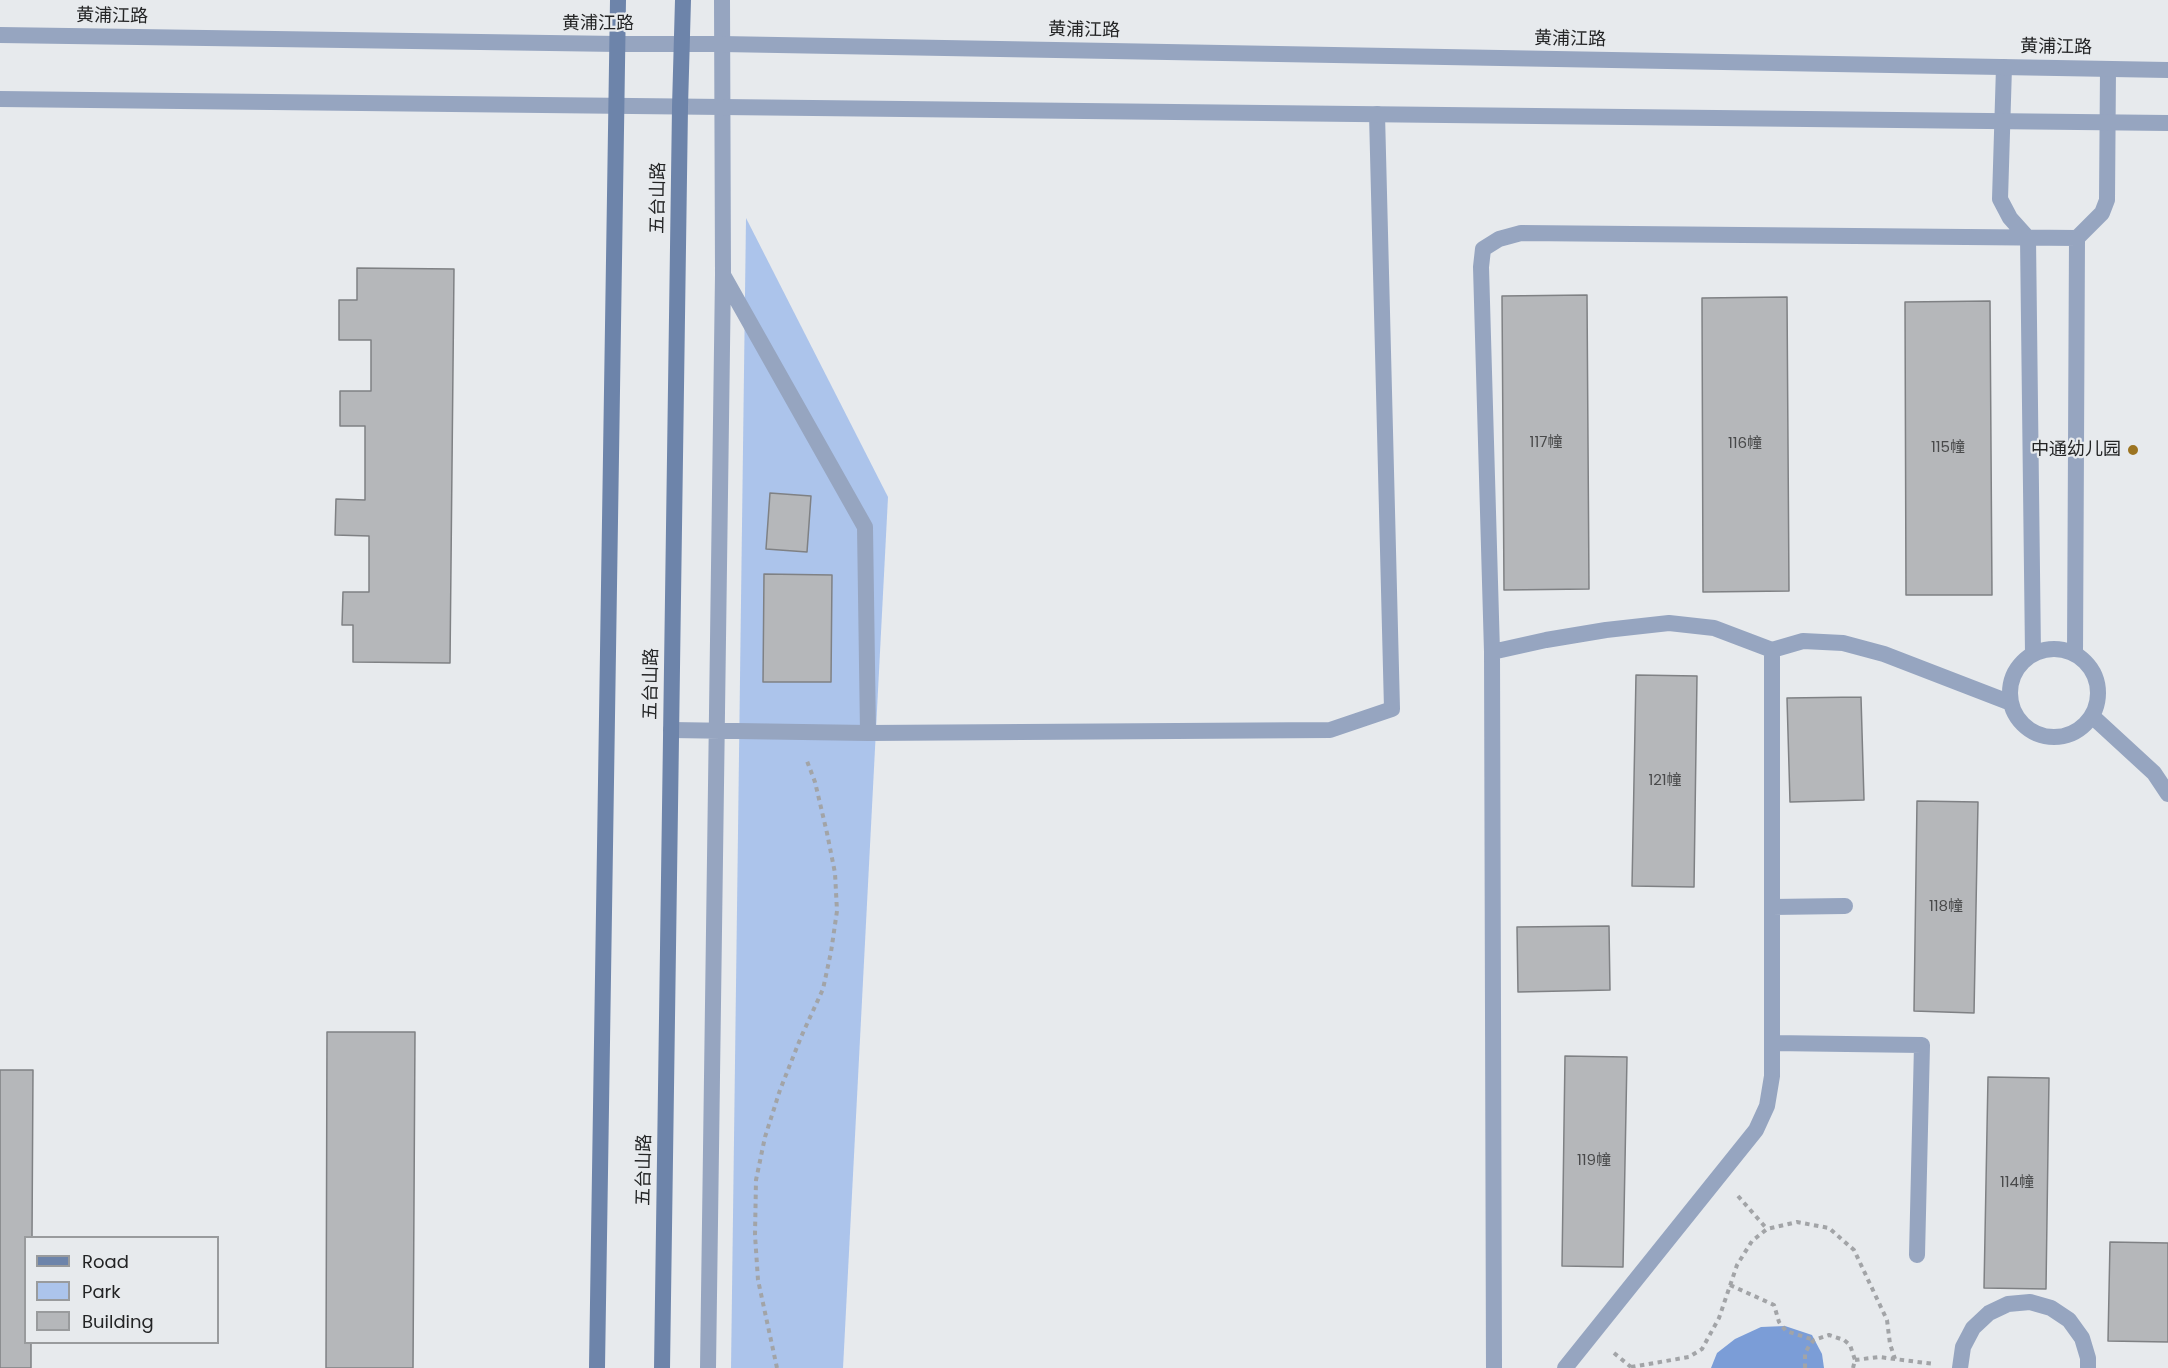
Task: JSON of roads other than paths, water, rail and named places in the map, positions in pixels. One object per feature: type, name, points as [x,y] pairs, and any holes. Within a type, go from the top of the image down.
[{"type":"main road","points":[[597,1368],[618,0]]},
{"type":"main road","name":"五台山路","points":[[662,1368],[683,0]]},
{"type":"street","points":[[708,1368],[723,275],[722,0]]},
{"type":"street","name":"黄浦江路","points":[[0,35],[683,43],[2168,70]]},
{"type":"street","points":[[2004,67],[2000,199],[2010,218],[2028,237],[2033,654]]},
{"type":"street","points":[[2075,654],[2078,238],[2102,213],[2107,200],[2108,69]]},
{"type":"street","points":[[0,99],[2168,123]]},
{"type":"street","points":[[671,730],[868,734],[1330,730],[1392,709],[1377,114]]},
{"type":"street","points":[[1494,1368],[1492,652],[1481,267],[1484,249],[1499,239],[1521,233],[2078,238]]},
{"type":"street","points":[[723,275],[865,527],[868,734]]},
{"type":"street","points":[[1492,652],[1566,636],[1669,623],[1714,628],[1772,650],[1803,641],[1843,643],[1925,669],[2011,703]]},
{"type":"street","points":[[2047,649],[2061,649],[2075,654],[2086,662],[2094,674],[2098,688],[2097,702],[2092,716],[2083,727],[2070,735],[2055,737],[2040,735],[2028,728],[2017,717],[2011,703],[2014,674],[2022,662],[2033,654],[2047,649]]},
{"type":"street","points":[[1564,1368],[1756,1130],[1767,1106],[1772,1076],[1772,650]]},
{"type":"street","points":[[2092,716],[2154,773],[2168,794]]},
{"type":"street","points":[[1772,907],[1845,906]]},
{"type":"street","points":[[1772,1043],[1922,1045],[1917,1255]]},
{"type":"street","points":[[1960,1368],[1963,1347],[1972,1328],[1989,1313],[2008,1304],[2030,1302],[2051,1308],[2069,1320],[2082,1338],[2088,1368]]},
{"type":"place","name":"中通幼儿园","points":[[2133,450]]}]
